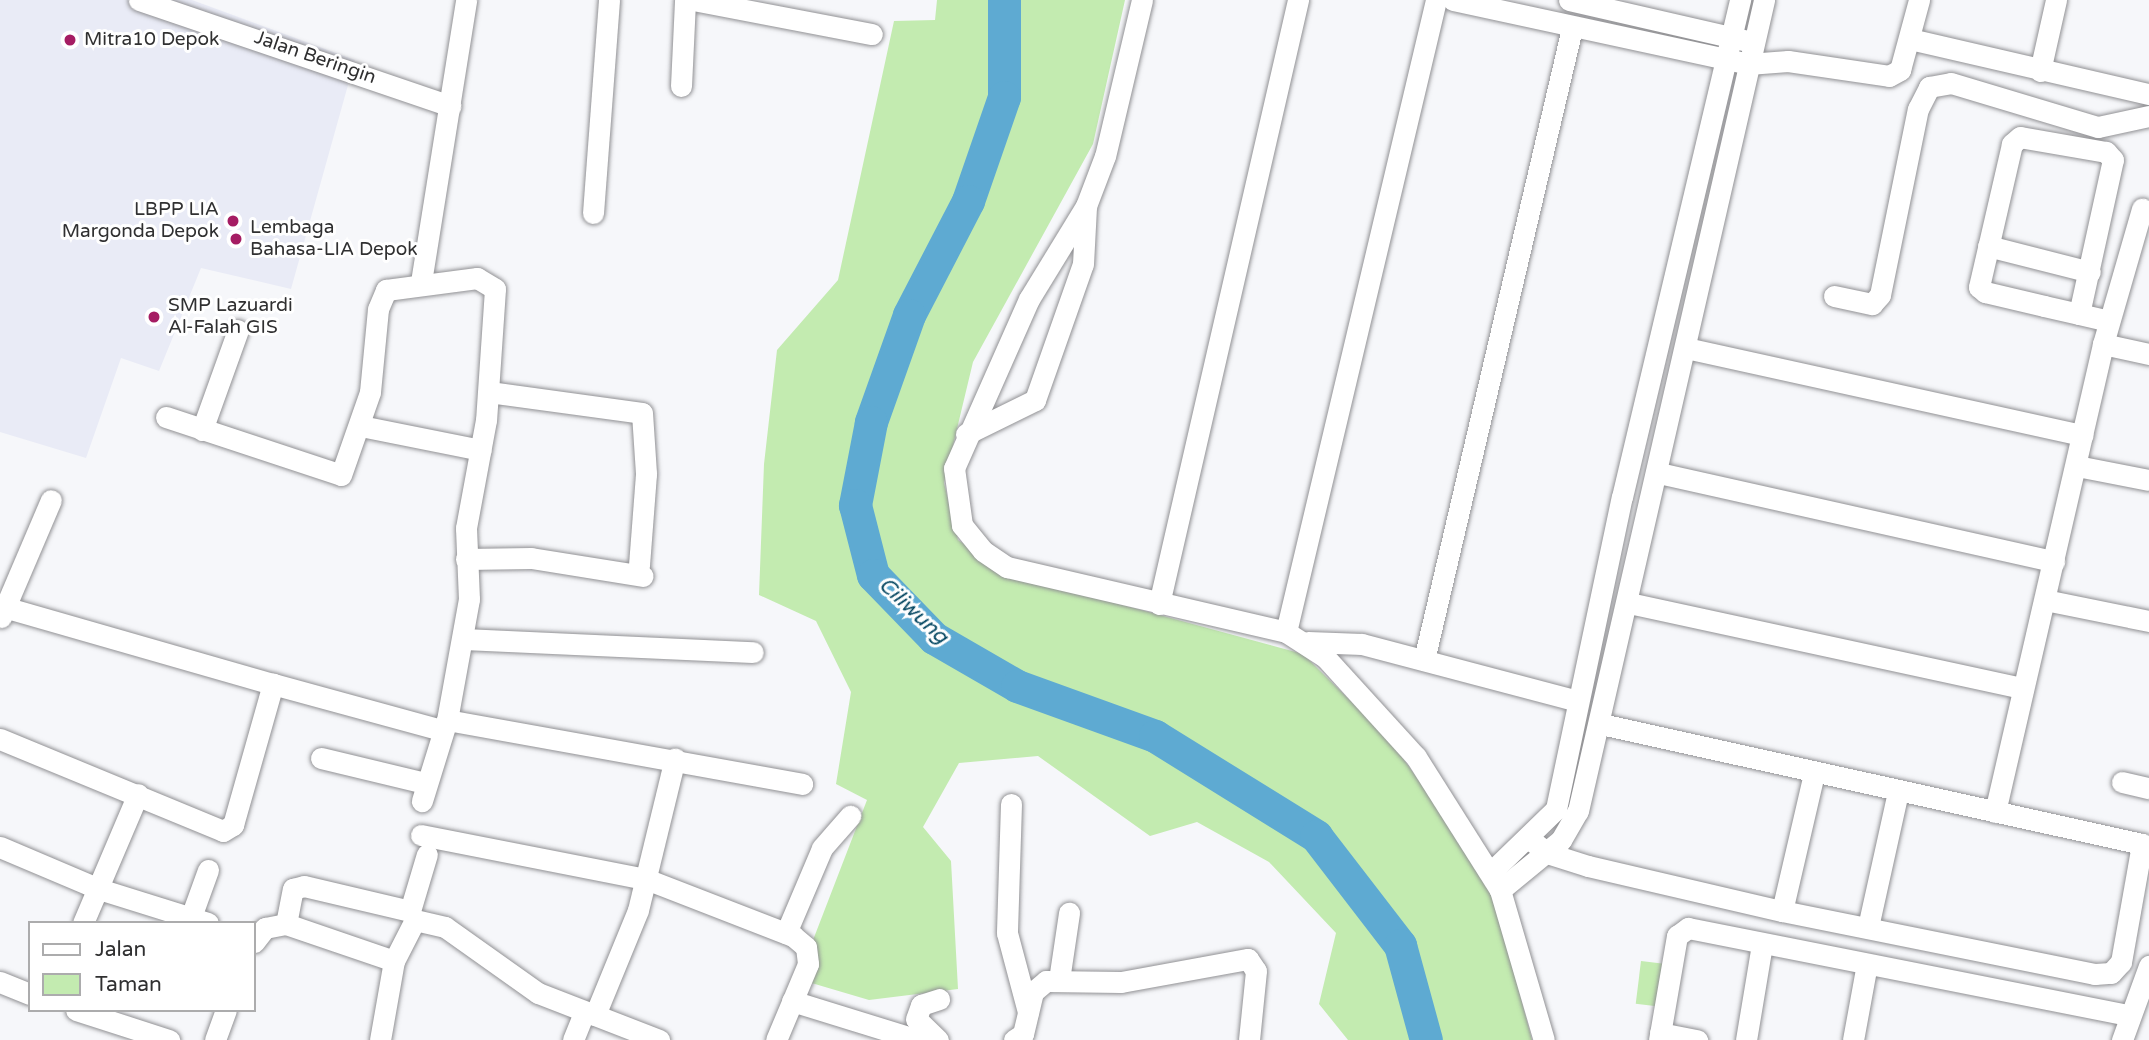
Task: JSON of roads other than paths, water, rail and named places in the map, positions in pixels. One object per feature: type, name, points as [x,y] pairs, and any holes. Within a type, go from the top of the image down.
[{"type":"street","name":"Jalan Beringin","points":[[139,0],[450,106]]},
{"type":"street","points":[[421,282],[466,0]]},
{"type":"street","points":[[593,213],[609,0]]},
{"type":"street","points":[[681,86],[685,0]]},
{"type":"street","points":[[693,0],[872,33]]},
{"type":"street","points":[[1142,0],[1105,156],[1086,206],[1050,257],[966,434],[954,468],[956,507],[983,551],[1007,567],[1286,632],[1308,642],[1362,645],[1577,701]]},
{"type":"street","points":[[1159,604],[1298,0]]},
{"type":"street","points":[[1286,632],[1368,308],[1436,0]]},
{"type":"street","points":[[1453,0],[1572,28],[1748,64],[1788,61],[1893,76],[1910,38],[1919,0]]},
{"type":"street","points":[[1569,0],[1753,43],[1788,61]]},
{"type":"street","points":[[1539,847],[1556,809],[1577,701],[1740,0]]},
{"type":"street","points":[[1495,882],[1578,811],[1659,473],[1764,0]]},
{"type":"street","points":[[2039,71],[2056,0]]},
{"type":"street","points":[[1424,660],[1572,28]]},
{"type":"street","points":[[1910,38],[2039,71],[2149,94]]},
{"type":"street","points":[[1834,296],[1872,304],[1880,295],[1918,109],[1929,87],[1951,82],[2098,127],[2149,116]]},
{"type":"street","points":[[2079,314],[2108,200],[2109,154],[2020,137],[2012,144],[1988,246],[1981,290],[2079,314],[2109,321]]},
{"type":"street","points":[[1995,812],[2103,344],[2145,209],[2108,200]]},
{"type":"street","points":[[966,434],[1035,400],[1083,264],[1086,206]]},
{"type":"street","points":[[1988,246],[2090,272]]},
{"type":"street","points":[[166,417],[336,476],[346,467],[361,426],[380,298],[392,286],[421,282],[477,278],[495,289],[489,392],[466,528],[466,559],[471,585],[463,639],[444,725],[424,792],[321,758]]},
{"type":"street","points":[[202,430],[238,330]]},
{"type":"street","points":[[2103,344],[2149,354]]},
{"type":"street","points":[[1686,348],[2083,435]]},
{"type":"street","points":[[466,559],[531,558],[641,571],[646,474],[642,413],[489,392]]},
{"type":"street","points":[[361,426],[481,450]]},
{"type":"street","points":[[2077,466],[2149,480]]},
{"type":"street","points":[[1659,473],[2054,561]]},
{"type":"street","points":[[51,500],[2,613],[273,684],[444,725],[675,758],[802,784]]},
{"type":"street","points":[[2045,600],[2149,621]]},
{"type":"street","points":[[1629,603],[2022,688]]},
{"type":"street","points":[[463,639],[753,652]]},
{"type":"street","points":[[1308,642],[1416,757],[1495,882],[1544,1040]]},
{"type":"street","points":[[0,739],[138,794],[216,830],[233,825],[273,684]]},
{"type":"street","points":[[1539,847],[1782,911],[2111,973],[2121,962],[2146,844],[1898,792],[1601,724]]},
{"type":"street","points":[[573,1040],[590,1014],[646,879],[675,758]]},
{"type":"street","points":[[1782,911],[1814,773]]},
{"type":"street","points":[[2122,782],[2149,788]]},
{"type":"street","points":[[1868,927],[1898,792]]},
{"type":"street","points":[[84,921],[138,794]]},
{"type":"street","points":[[1011,804],[1007,933],[1029,1014]]},
{"type":"street","points":[[786,933],[822,848],[850,816]]},
{"type":"street","points":[[286,924],[297,887],[410,911],[424,845],[646,879],[786,933],[806,947],[808,964],[776,1040]]},
{"type":"street","points":[[0,847],[99,888],[199,920],[208,870]]},
{"type":"street","points":[[1059,980],[1069,913]]},
{"type":"street","points":[[380,1040],[394,961],[415,920],[445,927],[532,990],[659,1040]]},
{"type":"street","points":[[256,937],[275,923],[286,924],[394,961]]},
{"type":"street","points":[[1697,1040],[1659,1036],[1677,936],[1701,928],[1762,944],[2126,1015]]},
{"type":"street","points":[[1746,1040],[1762,944]]},
{"type":"street","points":[[1014,1040],[1023,1034],[1033,992],[1059,980],[1121,982],[1248,959],[1256,971],[1249,1040]]},
{"type":"street","points":[[1853,1040],[1867,964]]},
{"type":"street","points":[[2122,1040],[2126,1015],[2149,967]]},
{"type":"street","points":[[0,982],[28,993]]},
{"type":"street","points":[[938,1040],[916,1019],[922,1005],[939,999]]},
{"type":"street","points":[[792,1001],[918,1040]]},
{"type":"street","points":[[82,1012],[169,1040]]},
{"type":"street","points":[[215,1040],[225,1012]]},
{"type":"waterway","name":"Ciliwung","points":[[1004,0],[1004,97],[968,201],[909,315],[871,422],[855,505],[873,575],[934,638],[1017,686],[1155,736],[1316,836],[1400,945],[1426,1040]]},
{"type":"place","name":"Mitra10 Depok","points":[[70,40]]},
{"type":"place","name":"LBPP LIA Margonda Depok","points":[[233,221]]},
{"type":"place","name":"Lembaga Bahasa-LIA Depok","points":[[236,239]]},
{"type":"place","name":"SMP Lazuardi Al-Falah GIS","points":[[154,317]]}]
